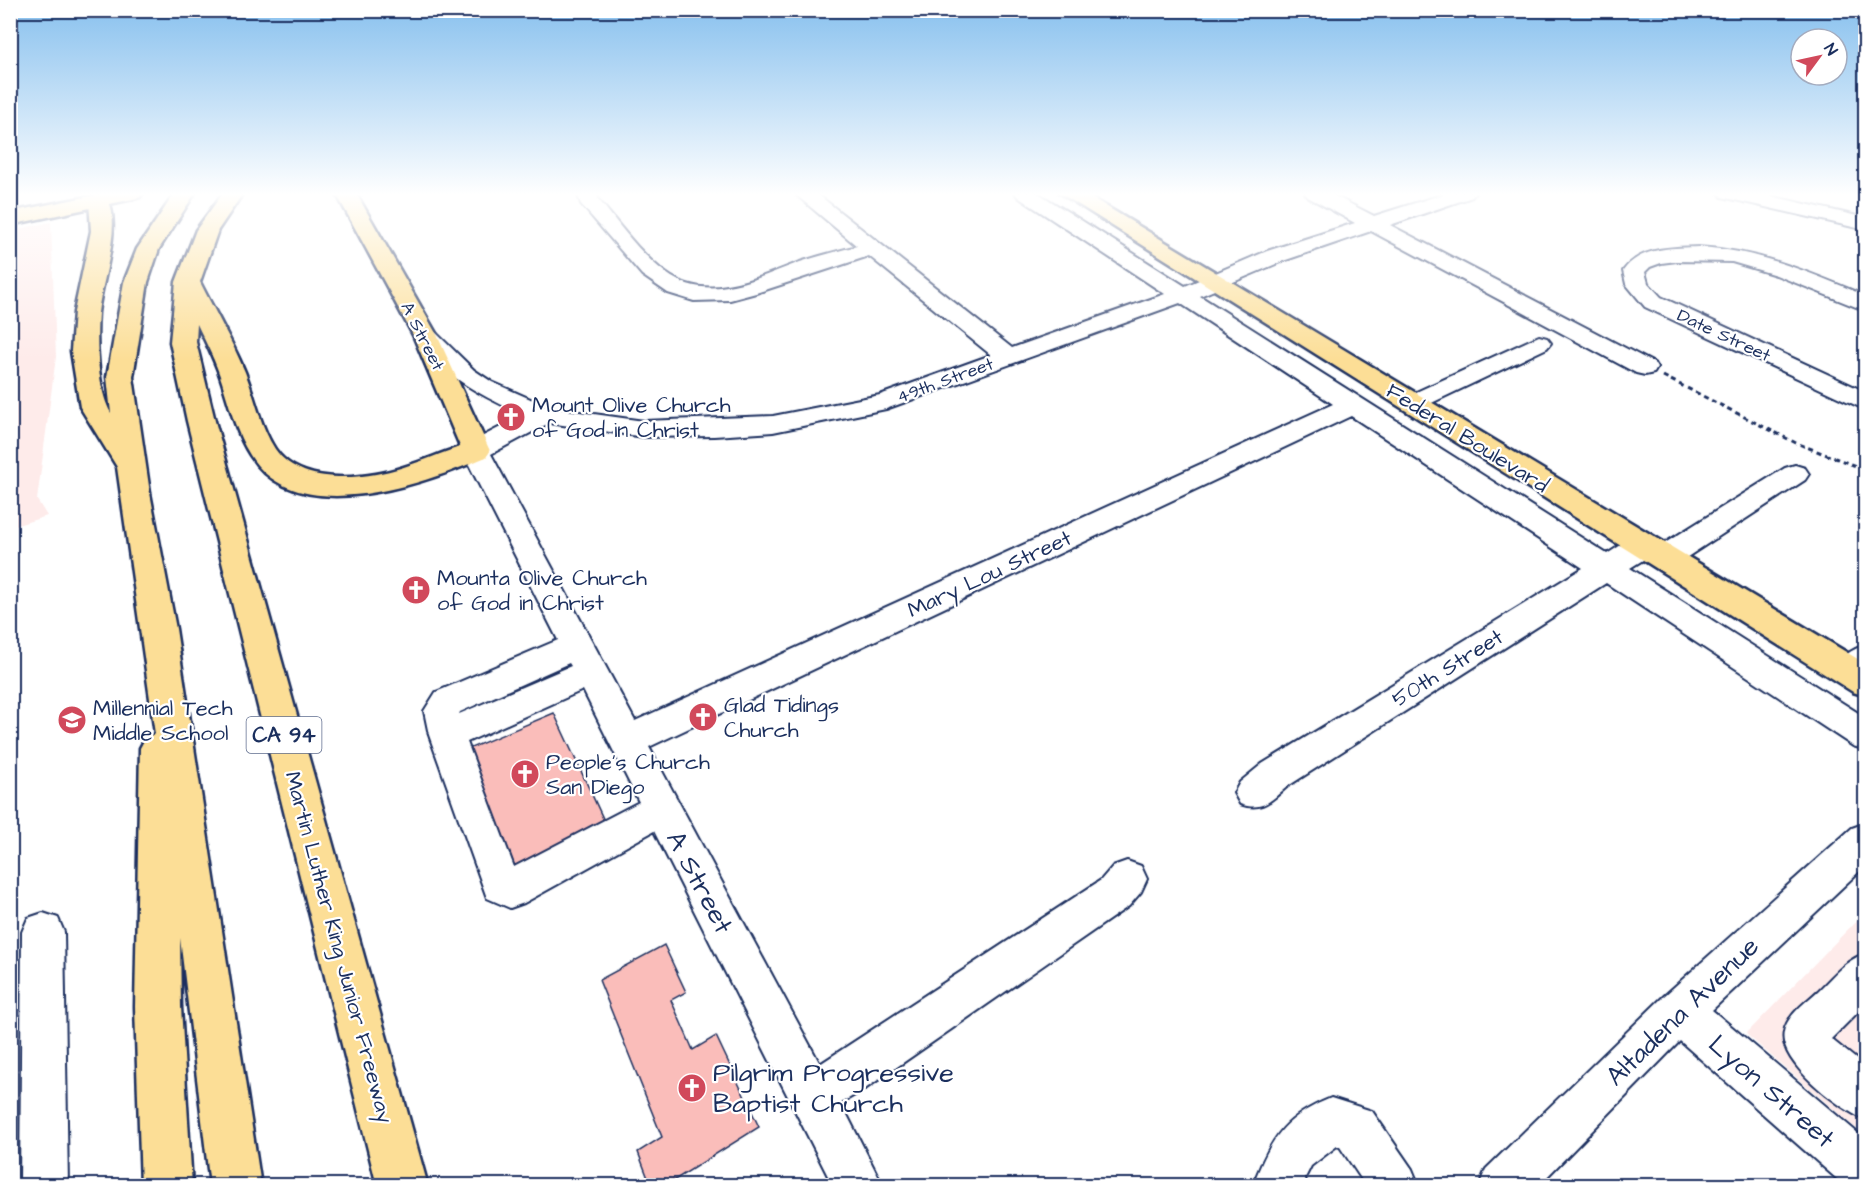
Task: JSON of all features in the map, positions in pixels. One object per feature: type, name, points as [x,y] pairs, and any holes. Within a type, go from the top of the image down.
[{"type":"main road","points":[[98,249],[86,312],[84,351],[94,407],[133,472]]},
{"type":"main road","points":[[148,249],[136,282],[120,377],[159,629],[236,1185]]},
{"type":"main road","name":"Martin Luther King Junior Freeway","points":[[200,249],[188,282],[183,342],[201,422],[403,1185]]},
{"type":"main road","name":"A Street","points":[[377,249],[487,445]]},
{"type":"main road","name":"Federal Boulevard","points":[[1161,249],[1654,552],[1860,670]]},
{"type":"main road","points":[[188,282],[232,373],[257,439],[271,463],[294,478],[351,486],[375,484],[437,468],[487,445]]},
{"type":"main road","points":[[159,629],[158,1007],[167,1185]]},
{"type":"street","points":[[632,249],[658,277],[687,292],[726,295],[758,287],[802,269],[870,249]]},
{"type":"street","points":[[874,249],[1007,356]]},
{"type":"street","points":[[1111,249],[1866,736]]},
{"type":"street","name":"49th Street","points":[[425,335],[465,375],[483,387],[545,415],[629,427],[714,428],[773,424],[886,402],[1007,356],[1182,295],[1297,249]]},
{"type":"street","points":[[1420,249],[1645,368]]},
{"type":"street","name":"Date Street","points":[[1866,304],[1781,269],[1747,259],[1699,252],[1668,253],[1640,263],[1635,271],[1639,288],[1653,302],[1866,402]]},
{"type":"street","points":[[1412,403],[1539,342]]},
{"type":"street","name":"Mary Lou Street","points":[[626,741],[1352,406]]},
{"type":"street","points":[[487,445],[545,415]]},
{"type":"street","points":[[487,445],[542,431],[599,432],[629,427]]},
{"type":"street","name":"A Street","points":[[487,445],[584,659],[859,1185]]},
{"type":"street","name":"50th Street","points":[[1253,793],[1275,775],[1604,569],[1654,552],[1795,474]]},
{"type":"street","points":[[584,659],[447,735],[501,885],[510,890],[662,809]]},
{"type":"street","name":"Altadena Avenue","points":[[1503,1185],[1679,1011],[1866,840]]},
{"type":"street","points":[[811,1095],[849,1073],[1106,900],[1127,879]]},
{"type":"street","points":[[43,932],[44,1185]]},
{"type":"street","points":[[1866,973],[1805,1034],[1808,1048],[1866,1097]]},
{"type":"street","name":"Lyon Street","points":[[1679,1011],[1866,1172]]},
{"type":"street","points":[[1283,1185],[1280,1177],[1294,1149],[1331,1121],[1355,1128],[1395,1185]]},
{"type":"path","points":[[1645,368],[1796,443],[1866,470]]},
{"type":"shaded area","points":[[11,249],[52,249],[56,357],[37,500],[47,516],[11,527]]},
{"type":"shaded area","points":[[1865,912],[1865,1136],[1746,1034]]},
{"type":"building","name":"People's Church San Diego","points":[[554,713],[606,825],[515,870],[486,797],[461,752]]},
{"type":"building","name":"Pilgrim Progressive Baptist Church","points":[[664,945],[686,992],[671,1000],[693,1050],[716,1036],[759,1127],[665,1186],[651,1186],[638,1152],[662,1137],[599,980]]},
{"type":"place","name":"Mount Olive Church of God in Christ","points":[[511,417]]},
{"type":"place","name":"Mounta Olive Church of God in Christ","points":[[416,590]]},
{"type":"place","name":"Glad Tidings Church","points":[[703,717]]},
{"type":"place","name":"Millennial Tech Middle School","points":[[72,720]]},
{"type":"place","name":"People's Church San Diego","points":[[525,774]]},
{"type":"place","name":"Pilgrim Progressive Baptist Church","points":[[692,1088]]}]
